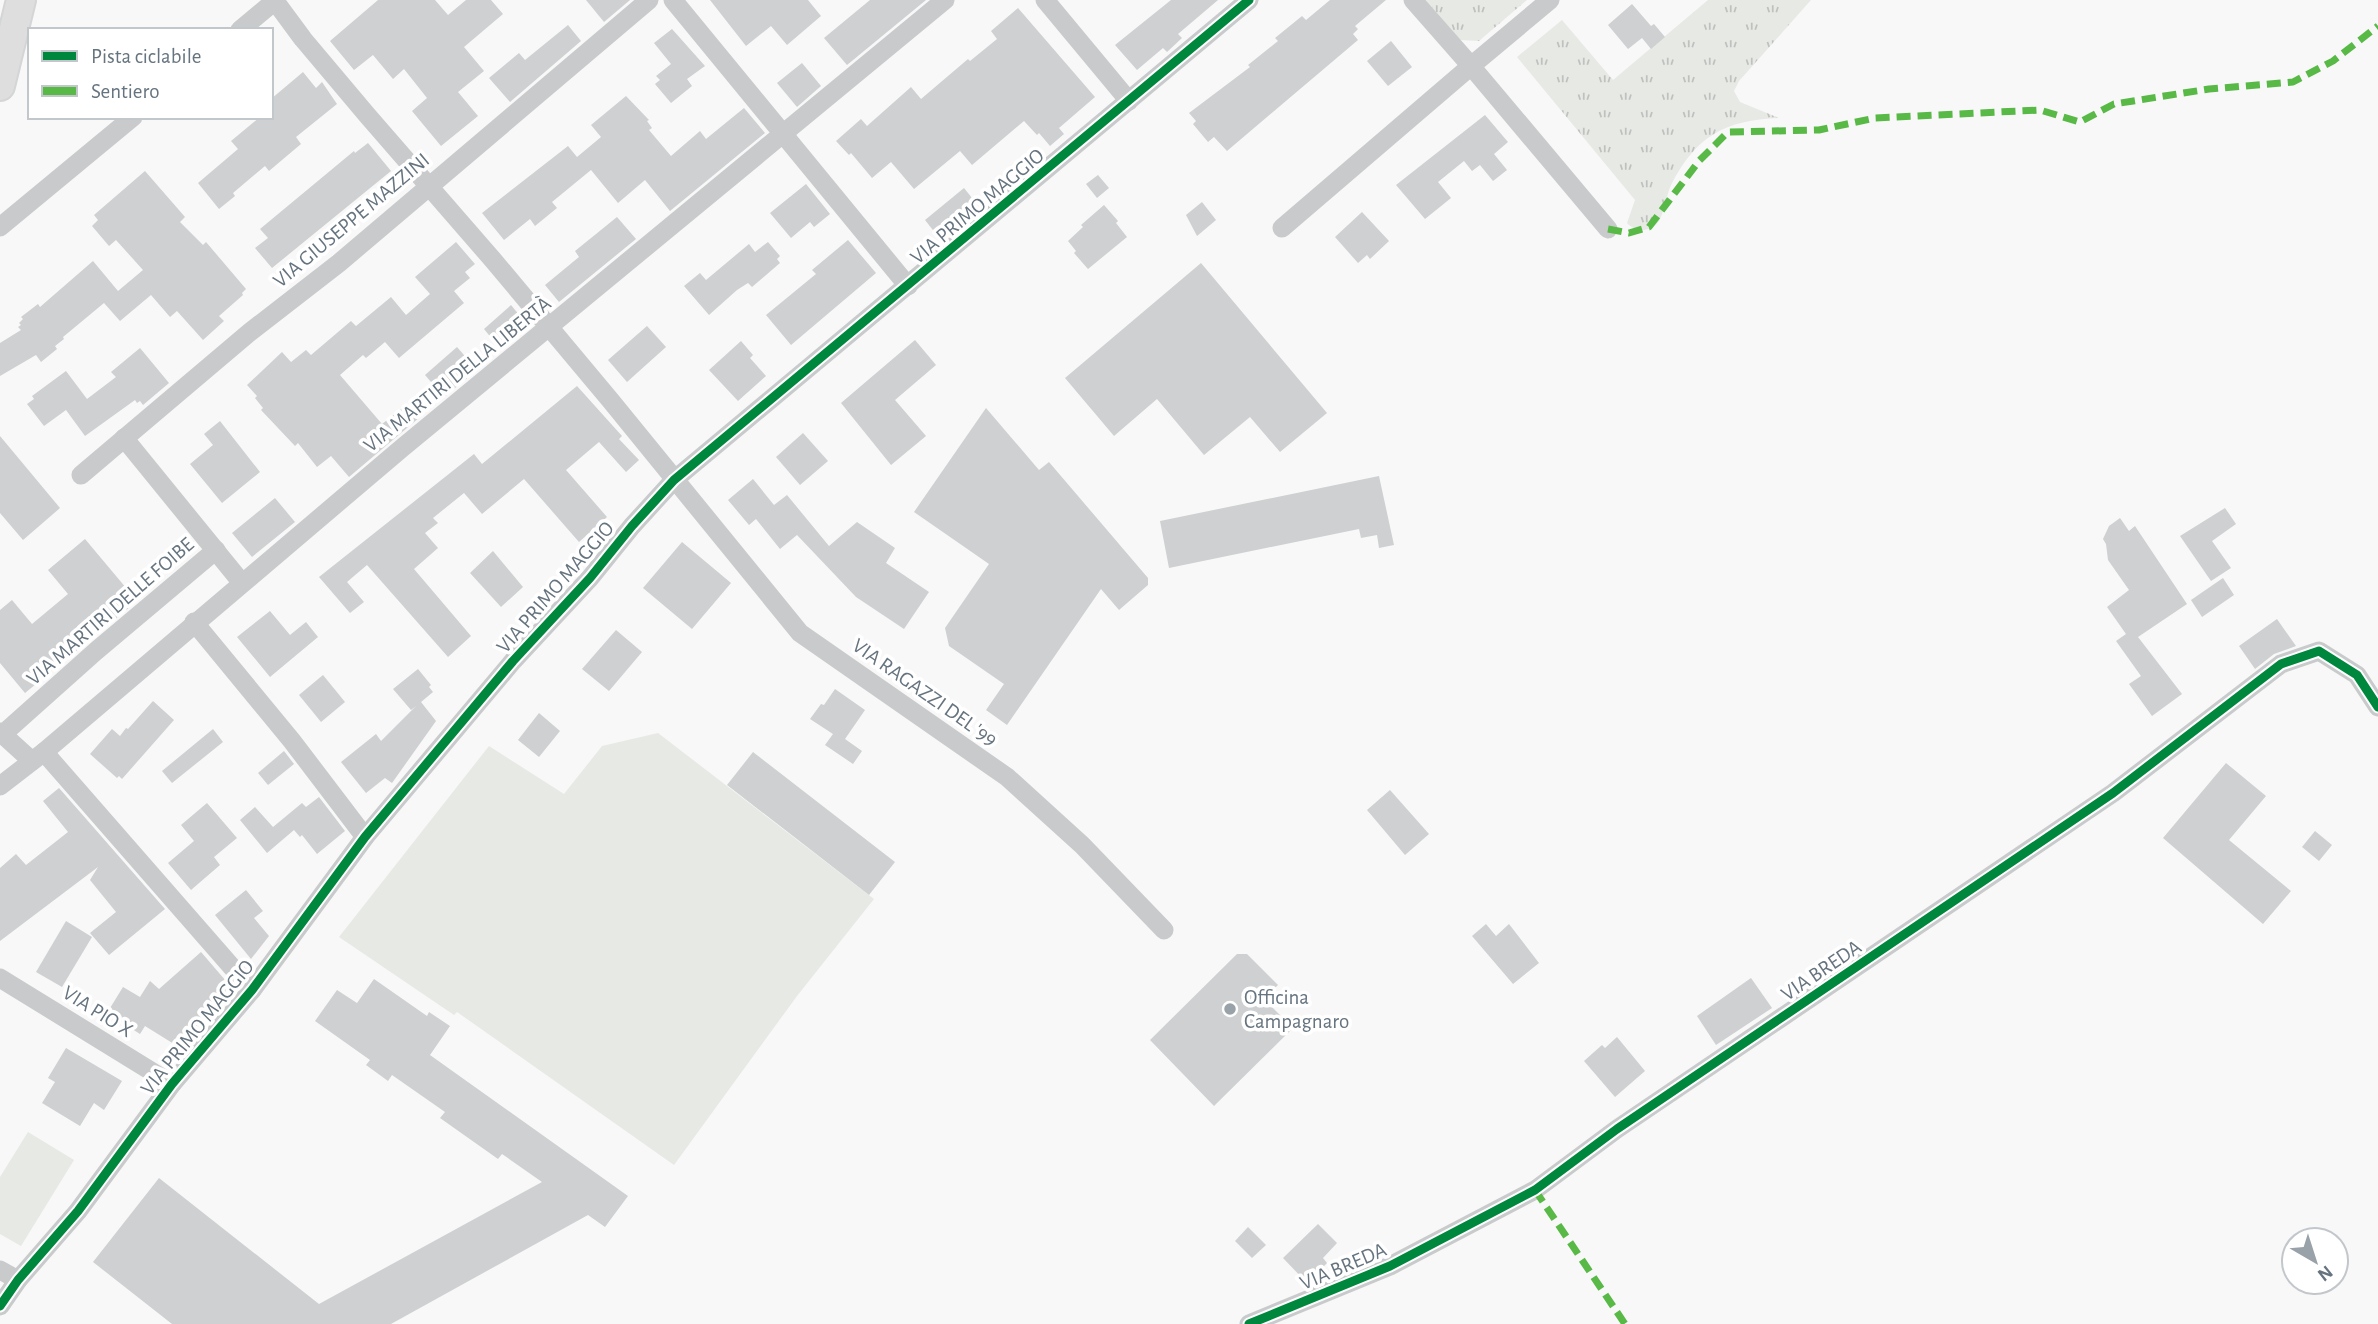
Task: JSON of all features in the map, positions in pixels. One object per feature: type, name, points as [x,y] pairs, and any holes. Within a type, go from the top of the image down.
[{"type":"main road","points":[[0,86],[21,0]]},
{"type":"street","name":"VIA RAGAZZI DEL '99","points":[[275,0],[303,39],[611,401],[800,633],[1007,777],[1082,845],[1164,930]]},
{"type":"street","points":[[242,28],[275,0]]},
{"type":"street","name":"VIA GIUSEPPE MAZZINI","points":[[81,475],[250,332],[339,263],[649,0]]},
{"type":"street","points":[[673,0],[908,286]]},
{"type":"street","name":"VIA MARTIRI DELLA LIBERTÀ","points":[[0,786],[38,757],[402,448],[945,0]]},
{"type":"street","points":[[1045,0],[1129,101]]},
{"type":"street","name":"VIA PRIMO MAGGIO","points":[[0,1306],[5,1274],[78,1211],[172,1084],[252,990],[365,837],[513,661],[590,579],[632,526],[674,480],[1250,0]]},
{"type":"street","points":[[1413,0],[1608,229]]},
{"type":"street","points":[[1282,228],[1550,0]]},
{"type":"street","points":[[0,227],[131,119]]},
{"type":"street","points":[[124,438],[242,583]]},
{"type":"street","name":"VIA MARTIRI DELLE FOIBE","points":[[216,550],[2,733],[38,757],[252,990]]},
{"type":"street","points":[[194,622],[292,741],[365,837]]},
{"type":"street","name":"VIA BREDA","points":[[1249,1324],[1390,1266],[1535,1190],[1617,1129],[2113,793],[2281,664],[2319,651],[2357,675],[2378,707]]},
{"type":"street","name":"VIA PIO X","points":[[0,978],[172,1084]]},
{"type":"green space","points":[[1426,0],[1527,0],[1479,41],[1460,40]]},
{"type":"green space","points":[[1708,0],[1811,0],[1739,81],[1734,91],[1740,102],[1779,118],[1743,122],[1714,134],[1702,143],[1691,154],[1671,185],[1659,221],[1648,229],[1639,230],[1627,223],[1635,200],[1517,57],[1562,20],[1613,80]]},
{"type":"green space","points":[[658,733],[874,899],[797,996],[674,1165],[457,1012],[454,1015],[339,937],[489,746],[564,794],[602,746]]},
{"type":"green space","points":[[28,1132],[74,1160],[21,1246],[0,1234],[0,1177]]},
{"type":"building","points":[[378,0],[435,0],[448,15],[466,0],[491,0],[503,14],[464,47],[484,71],[458,92],[478,116],[441,146],[412,111],[427,98],[404,69],[393,79],[373,55],[354,70],[330,41]]},
{"type":"building","points":[[586,0],[630,0],[604,22]]},
{"type":"building","points":[[710,0],[808,0],[821,16],[787,45],[771,26],[746,46]]},
{"type":"building","points":[[870,0],[926,0],[847,65],[824,38]]},
{"type":"building","points":[[1171,0],[1218,0],[1178,34],[1182,38],[1167,52],[1163,48],[1137,70],[1115,45]]},
{"type":"building","points":[[1330,0],[1386,0],[1355,26],[1358,29],[1353,34],[1358,40],[1227,151],[1214,137],[1208,142],[1193,124],[1196,121],[1189,113],[1250,67],[1248,65],[1278,41],[1275,38],[1302,16],[1306,20]]},
{"type":"building","points":[[1632,4],[1651,26],[1654,24],[1665,37],[1651,49],[1642,38],[1628,49],[1608,25]]},
{"type":"building","points":[[1018,8],[1095,97],[1059,128],[1064,134],[1050,146],[1024,121],[972,165],[960,151],[914,189],[891,162],[872,178],[851,153],[849,155],[836,141],[861,119],[867,126],[911,87],[921,99],[968,59],[970,61],[997,39],[991,31]]},
{"type":"building","points":[[568,25],[581,41],[510,102],[489,78],[519,53],[525,60]]},
{"type":"building","points":[[672,29],[705,66],[687,79],[692,86],[671,103],[655,84],[660,80],[656,76],[671,64],[654,43]]},
{"type":"building","points":[[1391,41],[1412,67],[1388,86],[1367,61]]},
{"type":"building","points":[[802,63],[821,86],[797,107],[777,83]]},
{"type":"building","points":[[303,72],[316,88],[322,82],[337,104],[296,137],[301,144],[269,171],[265,166],[233,193],[235,196],[219,209],[198,183],[238,149],[231,141],[258,119],[273,119],[273,97]]},
{"type":"building","points":[[626,96],[649,120],[647,121],[652,128],[649,130],[671,156],[700,131],[706,139],[744,108],[765,133],[670,211],[645,180],[618,203],[591,170],[552,202],[557,208],[535,226],[530,219],[504,240],[482,213],[568,146],[577,157],[601,137],[591,125]]},
{"type":"building","points":[[1485,115],[1508,142],[1494,154],[1507,170],[1493,181],[1480,165],[1472,171],[1464,161],[1438,182],[1451,198],[1425,219],[1396,185]]},
{"type":"building","points":[[368,143],[391,171],[272,268],[255,248],[268,238],[260,229],[354,151],[355,153]]},
{"type":"building","points":[[145,171],[185,217],[180,222],[203,245],[206,242],[246,289],[243,295],[219,316],[224,321],[203,340],[177,311],[170,317],[151,295],[120,321],[104,303],[63,337],[55,346],[57,349],[41,362],[36,355],[0,376],[0,343],[21,330],[18,327],[23,319],[21,317],[38,304],[40,307],[93,261],[118,291],[143,270],[116,240],[109,246],[92,226],[98,220],[94,215]]},
{"type":"building","points":[[1098,175],[1109,188],[1097,198],[1086,184]]},
{"type":"building","points":[[806,184],[830,214],[814,227],[810,222],[791,238],[770,213]]},
{"type":"building","points":[[964,188],[976,203],[936,234],[925,220]]},
{"type":"building","points":[[1202,202],[1216,220],[1197,236],[1186,215]]},
{"type":"building","points":[[1104,205],[1127,237],[1088,269],[1068,241],[1083,227],[1081,225]]},
{"type":"building","points":[[1362,212],[1389,241],[1370,259],[1367,255],[1358,263],[1335,237]]},
{"type":"building","points":[[617,217],[636,239],[559,302],[545,285],[579,257],[575,251]]},
{"type":"building","points":[[848,240],[876,273],[791,345],[766,315],[816,274],[812,270]]},
{"type":"building","points":[[456,242],[475,264],[465,272],[470,278],[454,291],[464,303],[399,358],[385,342],[366,358],[363,355],[340,375],[382,424],[409,403],[420,417],[349,477],[331,456],[317,467],[298,443],[295,446],[261,410],[263,408],[255,398],[257,396],[247,385],[282,352],[291,362],[306,350],[311,355],[351,321],[356,326],[391,297],[406,315],[430,294],[415,277]]},
{"type":"building","points":[[768,242],[780,256],[777,259],[780,263],[752,287],[748,283],[737,290],[709,315],[684,286],[700,273],[706,280],[749,244],[755,252]]},
{"type":"building","points":[[1201,263],[1327,413],[1280,452],[1250,417],[1204,455],[1157,399],[1114,436],[1065,378]]},
{"type":"building","points":[[511,305],[529,327],[501,350],[484,329]]},
{"type":"building","points":[[647,326],[666,347],[627,382],[608,360]]},
{"type":"building","points":[[915,340],[936,365],[895,400],[926,436],[891,465],[841,403]]},
{"type":"building","points":[[741,341],[753,355],[750,358],[766,376],[738,401],[709,370]]},
{"type":"building","points":[[457,347],[477,370],[444,397],[425,375]]},
{"type":"building","points":[[140,348],[169,383],[143,405],[135,400],[85,436],[66,410],[44,426],[27,404],[34,399],[32,396],[66,371],[87,399],[116,377],[111,372]]},
{"type":"building","points":[[577,386],[622,436],[619,439],[639,460],[626,472],[599,442],[566,470],[607,517],[579,542],[524,479],[482,514],[464,493],[433,518],[438,523],[425,533],[438,548],[414,569],[471,636],[448,657],[367,565],[347,582],[364,602],[350,613],[319,577],[474,454],[482,464]]},
{"type":"building","points":[[986,408],[1039,470],[1049,462],[1148,578],[1148,585],[1119,610],[1101,589],[1007,725],[986,710],[1004,684],[949,646],[945,628],[989,564],[914,512]]},
{"type":"building","points":[[220,421],[260,472],[222,503],[190,464],[213,445],[204,434]]},
{"type":"building","points":[[803,433],[828,461],[800,485],[776,457]]},
{"type":"building","points":[[0,436],[60,508],[23,540],[0,513]]},
{"type":"building","points":[[1379,476],[1394,545],[1379,548],[1377,535],[1361,538],[1359,529],[1169,568],[1160,521]]},
{"type":"building","points":[[753,479],[774,505],[787,495],[829,546],[857,522],[895,548],[886,563],[929,592],[904,629],[856,597],[797,535],[780,549],[756,519],[749,525],[728,500]]},
{"type":"building","points":[[275,498],[295,522],[252,557],[232,533]]},
{"type":"building","points":[[2225,508],[2236,524],[2212,541],[2231,568],[2211,581],[2180,536]]},
{"type":"building","points":[[2120,518],[2129,531],[2135,526],[2187,604],[2138,637],[2182,694],[2152,716],[2129,684],[2141,676],[2116,641],[2126,634],[2107,607],[2129,590],[2108,560],[2103,539],[2109,526]]},
{"type":"building","points":[[85,539],[137,601],[25,693],[0,663],[0,610],[12,600],[32,624],[68,594],[48,570]]},
{"type":"building","points":[[682,542],[731,583],[692,629],[643,588]]},
{"type":"building","points":[[493,551],[523,587],[501,607],[470,573]]},
{"type":"building","points":[[2223,578],[2234,595],[2202,617],[2191,600]]},
{"type":"building","points":[[270,611],[290,635],[306,622],[318,637],[270,677],[237,637]]},
{"type":"building","points":[[2277,619],[2296,646],[2274,654],[2255,669],[2239,646]]},
{"type":"building","points":[[616,630],[642,652],[609,691],[582,669]]},
{"type":"building","points":[[418,669],[431,685],[429,687],[433,692],[421,702],[436,721],[392,783],[385,778],[366,793],[341,762],[376,734],[381,741],[416,706],[411,710],[393,689]]},
{"type":"building","points":[[323,675],[345,702],[321,722],[299,695]]},
{"type":"building","points":[[835,689],[865,710],[845,739],[862,751],[853,764],[825,745],[833,734],[810,719]]},
{"type":"building","points":[[153,701],[174,720],[122,779],[119,776],[117,778],[90,754],[112,729],[120,736]]},
{"type":"building","points":[[539,713],[560,731],[539,757],[518,740]]},
{"type":"building","points":[[213,729],[223,742],[172,783],[162,771]]},
{"type":"building","points":[[284,751],[294,764],[268,785],[258,773]]},
{"type":"building","points":[[753,752],[895,862],[869,895],[727,785]]},
{"type":"building","points":[[2226,763],[2266,796],[2229,840],[2291,891],[2263,924],[2163,838]]},
{"type":"building","points":[[59,788],[165,909],[109,955],[90,933],[116,912],[90,880],[98,867],[0,941],[0,868],[16,854],[26,865],[68,832],[43,801]]},
{"type":"building","points":[[1390,790],[1429,834],[1405,855],[1367,810]]},
{"type":"building","points":[[319,797],[345,831],[317,854],[302,835],[300,837],[294,830],[267,853],[240,820],[255,807],[273,827],[302,803],[306,807]]},
{"type":"building","points":[[207,803],[237,838],[214,857],[220,865],[191,890],[168,863],[194,841],[181,825]]},
{"type":"building","points":[[2315,831],[2332,845],[2319,861],[2302,847]]},
{"type":"building","points":[[246,890],[263,911],[254,918],[269,936],[251,959],[215,915]]},
{"type":"building","points":[[66,921],[92,937],[62,987],[36,972]]},
{"type":"building","points":[[1486,924],[1496,936],[1509,924],[1539,963],[1513,984],[1472,936]]},
{"type":"building","points":[[201,952],[232,988],[199,1022],[182,1049],[145,1026],[140,1034],[107,1013],[123,987],[140,997],[150,981],[159,989]]},
{"type":"building","points":[[1237,954],[1247,954],[1278,985],[1264,999],[1293,1028],[1214,1106],[1150,1040]]},
{"type":"building","points":[[1751,978],[1772,1008],[1716,1045],[1697,1016]]},
{"type":"building","points":[[374,979],[427,1016],[429,1012],[450,1026],[430,1055],[628,1196],[605,1227],[588,1215],[391,1324],[172,1324],[93,1262],[159,1178],[319,1304],[542,1182],[502,1154],[498,1159],[440,1118],[445,1112],[392,1075],[388,1081],[366,1065],[370,1060],[315,1021],[337,990],[357,1003]]},
{"type":"building","points":[[1617,1037],[1645,1071],[1615,1097],[1584,1061],[1602,1045],[1605,1048]]},
{"type":"building","points":[[66,1048],[122,1081],[104,1110],[94,1103],[80,1126],[42,1103],[55,1082],[48,1078]]},
{"type":"building","points":[[1318,1224],[1337,1243],[1323,1258],[1327,1263],[1307,1283],[1283,1258]]},
{"type":"building","points":[[1248,1227],[1266,1245],[1252,1258],[1235,1241]]},
{"type":"marked path","points":[[1608,229],[1629,233],[1649,227],[1699,161],[1728,132],[1819,130],[1875,118],[2040,110],[2080,122],[2114,104],[2209,89],[2293,82],[2333,61],[2378,26]]},
{"type":"marked path","points":[[1535,1190],[1625,1324]]},
{"type":"cycle path","points":[[0,1306],[18,1280],[78,1211],[172,1084],[252,990],[365,837],[513,661],[590,578],[674,480],[1249,0]]},
{"type":"cycle path","points":[[1249,1324],[1390,1266],[1535,1190],[1617,1129],[2113,793],[2281,664],[2319,651],[2357,675],[2378,707]]},
{"type":"place","name":"Officina Campagnaro","points":[[1230,1009]]}]
